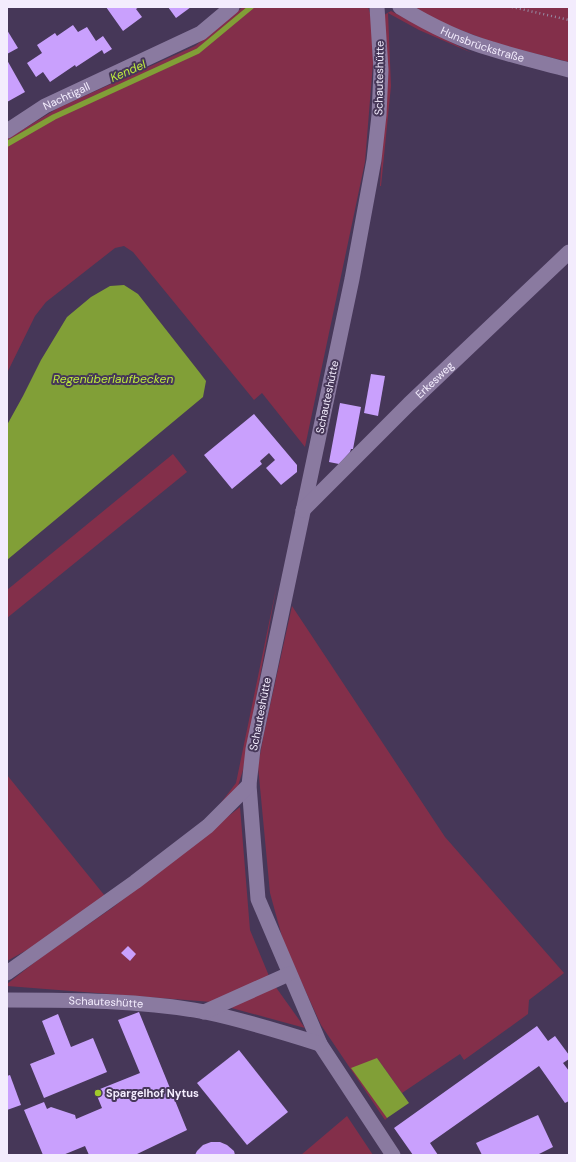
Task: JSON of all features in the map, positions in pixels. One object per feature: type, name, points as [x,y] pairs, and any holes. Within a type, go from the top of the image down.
[{"type":"street","name":"Nachtigall","points":[[7,131],[45,106],[201,33],[232,7]]},
{"type":"street","name":"Schauteshütte","points":[[377,7],[381,70],[374,160],[352,279],[253,749],[249,785],[258,899],[320,1044],[393,1155]]},
{"type":"street","name":"Hunsbrückstraße","points":[[400,7],[418,18],[464,39],[569,70]]},
{"type":"street","name":"Erkesweg","points":[[303,510],[409,404],[569,252]]},
{"type":"street","points":[[7,973],[135,882],[208,826],[249,785]]},
{"type":"street","points":[[204,1012],[289,974]]},
{"type":"street","name":"Schauteshütte","points":[[7,1000],[50,1000],[140,1004],[204,1012],[271,1028],[320,1044]]},
{"type":"path","points":[[512,7],[569,20]]},
{"type":"shaded area","points":[[243,7],[368,7],[372,19],[373,63],[365,162],[305,447],[262,393],[254,400],[133,252],[124,246],[115,248],[46,302],[35,316],[7,373],[7,139],[58,108],[195,46]]},
{"type":"shaded area","points":[[411,7],[569,7],[569,62],[500,45],[442,23]]},
{"type":"shaded area","points":[[391,11],[472,53],[419,30],[388,13],[391,86],[380,186],[386,86],[384,15]]},
{"type":"shaded area","points":[[173,454],[187,472],[7,618],[7,590]]},
{"type":"shaded area","points":[[277,584],[243,770],[237,789],[214,812],[236,783]]},
{"type":"shaded area","points":[[292,606],[445,837],[564,973],[529,1000],[528,1014],[464,1060],[460,1054],[402,1093],[377,1058],[387,1118],[385,1120],[321,1025],[284,944],[270,893],[258,766]]},
{"type":"shaded area","points":[[7,775],[105,896],[36,945],[7,961]]},
{"type":"shaded area","points":[[240,807],[250,930],[269,976],[212,1002],[7,986],[7,984],[44,955],[112,908]]},
{"type":"shaded area","points":[[275,986],[305,1028],[228,1007]]},
{"type":"shaded area","points":[[347,1116],[373,1155],[301,1155]]},
{"type":"water","name":"Regenüberlaufbecken","points":[[124,285],[138,294],[206,381],[203,397],[7,560],[7,425],[41,360],[67,317],[91,297],[110,286]]},
{"type":"water","points":[[377,1058],[409,1103],[387,1118],[351,1068]]},
{"type":"building","points":[[106,7],[139,7],[136,9],[142,17],[123,31]]},
{"type":"building","points":[[168,7],[191,7],[176,18]]},
{"type":"building","points":[[73,25],[78,32],[87,27],[96,41],[103,36],[112,49],[104,54],[102,50],[76,67],[75,65],[50,82],[43,72],[36,77],[27,63],[42,53],[37,45],[55,33],[57,36]]},
{"type":"building","points":[[7,30],[18,48],[7,54]]},
{"type":"building","points":[[7,60],[25,92],[7,102]]},
{"type":"building","points":[[371,374],[385,376],[378,416],[364,413]]},
{"type":"building","points":[[340,403],[361,407],[353,449],[351,449],[339,464],[329,462]]},
{"type":"building","points":[[254,414],[297,465],[297,472],[281,485],[266,468],[275,460],[269,453],[260,461],[262,464],[232,489],[204,455]]},
{"type":"building","points":[[128,946],[136,954],[130,961],[121,953]]},
{"type":"building","points":[[139,1012],[187,1130],[135,1155],[89,1155],[85,1146],[63,1155],[43,1155],[24,1110],[44,1102],[47,1109],[51,1107],[75,1115],[76,1119],[102,1108],[95,1091],[140,1073],[118,1020]]},
{"type":"building","points":[[58,1014],[71,1047],[93,1038],[107,1072],[44,1098],[30,1064],[55,1054],[42,1021]]},
{"type":"building","points":[[537,1026],[548,1041],[555,1036],[569,1055],[569,1059],[563,1063],[569,1071],[569,1101],[565,1103],[539,1066],[430,1143],[438,1155],[413,1155],[394,1128]]},
{"type":"building","points":[[239,1050],[288,1112],[247,1145],[197,1083]]},
{"type":"building","points":[[10,1075],[21,1105],[7,1110],[7,1076]]},
{"type":"building","points":[[538,1115],[553,1147],[537,1155],[482,1155],[476,1143]]},
{"type":"building","points":[[211,1142],[220,1142],[227,1145],[234,1151],[235,1155],[195,1155],[203,1145]]},
{"type":"waterway","name":"Kendel","points":[[7,144],[54,117],[198,51],[251,7]]},
{"type":"place","name":"Spargelhof Nytus","points":[[98,1093]]}]
